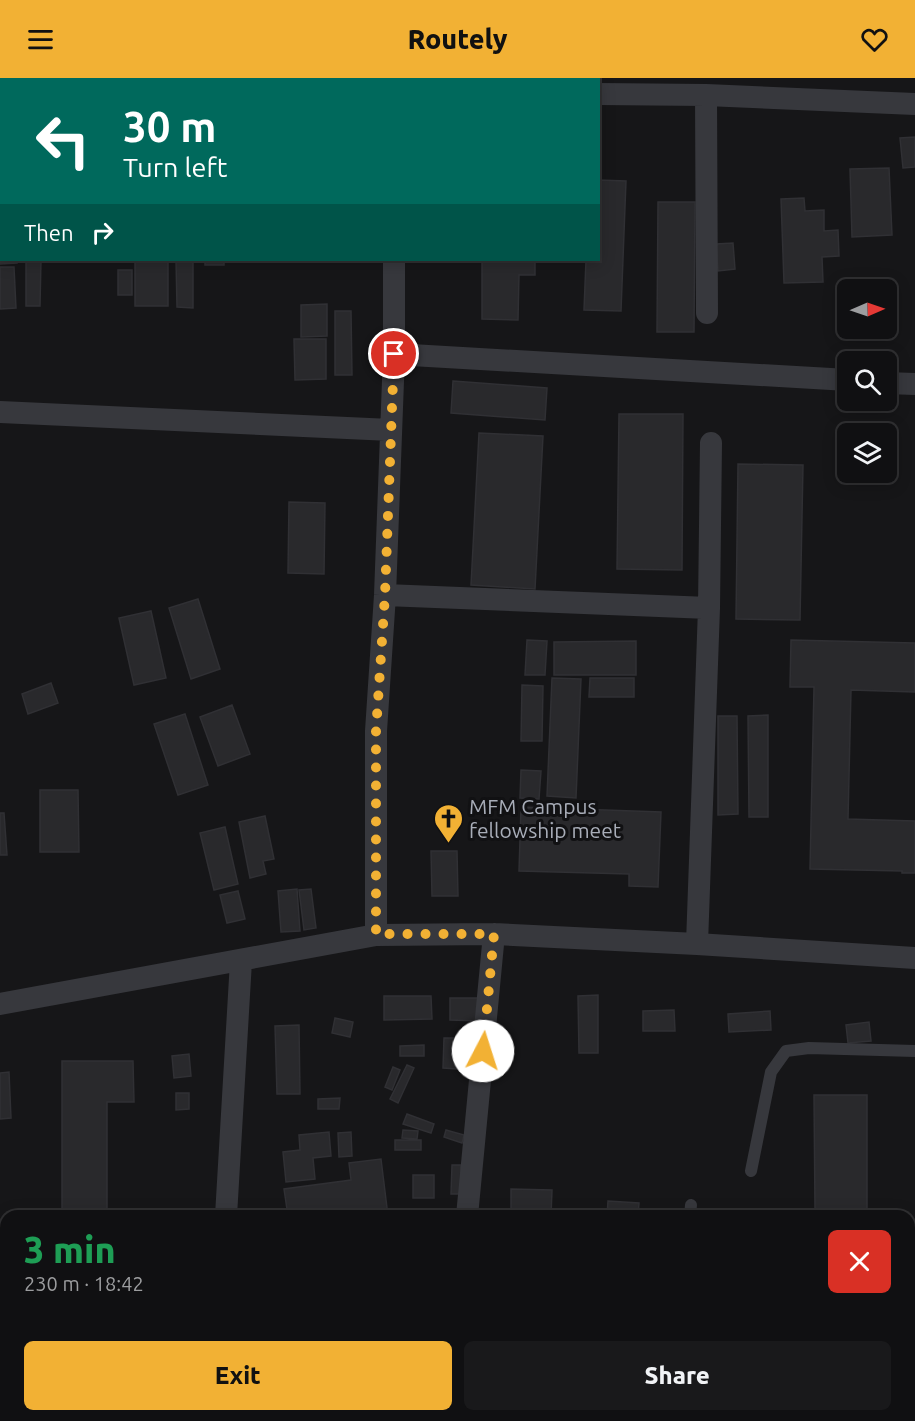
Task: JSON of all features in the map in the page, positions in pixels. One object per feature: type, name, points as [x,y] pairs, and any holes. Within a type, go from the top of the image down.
[{"type":"street","points":[[600,94],[706,95],[915,104]]},
{"type":"street","points":[[706,95],[707,314]]},
{"type":"street","points":[[376,934],[376,731],[385,595],[394,354],[394,261]]},
{"type":"street","points":[[394,354],[837,379]]},
{"type":"street","points":[[897,383],[915,384]]},
{"type":"street","points":[[0,412],[391,430]]},
{"type":"street","points":[[697,944],[709,608],[711,443]]},
{"type":"street","points":[[385,595],[709,608]]},
{"type":"street","points":[[0,1004],[376,934],[494,934],[915,958]]},
{"type":"street","points":[[468,1210],[494,934]]},
{"type":"street","points":[[226,1210],[241,960]]},
{"type":"lane","points":[[751,1171],[771,1072],[786,1051],[809,1048],[915,1051]]},
{"type":"building","points":[[915,137],[915,167],[903,168],[900,138]]},
{"type":"building","points":[[889,168],[892,235],[852,237],[850,169]]},
{"type":"building","points":[[600,180],[626,181],[621,311],[584,310],[586,261],[600,261]]},
{"type":"building","points":[[804,198],[805,211],[824,210],[824,231],[838,230],[839,256],[822,257],[823,282],[784,283],[781,199]]},
{"type":"building","points":[[658,202],[695,202],[694,332],[657,332]]},
{"type":"building","points":[[733,243],[735,269],[718,271],[716,244]]},
{"type":"building","points":[[0,261],[17,261],[17,263],[0,264]]},
{"type":"building","points":[[26,261],[41,261],[40,306],[26,306]]},
{"type":"building","points":[[135,261],[168,261],[168,306],[135,306]]},
{"type":"building","points":[[176,261],[193,261],[193,308],[177,307]]},
{"type":"building","points":[[205,261],[224,261],[224,265],[205,265]]},
{"type":"building","points":[[482,261],[535,261],[535,275],[519,275],[518,320],[482,319]]},
{"type":"building","points":[[0,267],[14,267],[16,308],[0,309]]},
{"type":"building","points":[[118,270],[132,270],[132,295],[118,295]]},
{"type":"building","points":[[327,304],[327,336],[301,337],[301,305]]},
{"type":"building","points":[[335,311],[351,311],[352,375],[335,375]]},
{"type":"building","points":[[294,339],[326,339],[326,379],[295,380]]},
{"type":"building","points":[[453,381],[547,388],[545,420],[451,413]]},
{"type":"building","points":[[619,414],[683,414],[682,570],[617,569]]},
{"type":"building","points":[[479,433],[543,436],[535,589],[471,585]]},
{"type":"building","points":[[738,464],[803,465],[800,620],[736,619]]},
{"type":"building","points":[[289,502],[325,503],[324,574],[288,573]]},
{"type":"building","points":[[198,599],[220,669],[191,679],[169,608]]},
{"type":"building","points":[[151,611],[166,678],[134,685],[119,618]]},
{"type":"building","points":[[527,640],[547,641],[545,675],[525,675]]},
{"type":"building","points":[[791,640],[915,643],[915,692],[851,690],[848,819],[915,821],[915,873],[810,869],[814,687],[790,687]]},
{"type":"building","points":[[636,641],[636,675],[554,675],[554,642]]},
{"type":"building","points":[[552,678],[581,679],[576,798],[547,796]]},
{"type":"building","points":[[590,678],[634,678],[634,697],[589,697]]},
{"type":"building","points":[[51,683],[58,703],[28,714],[22,694]]},
{"type":"building","points":[[522,685],[543,686],[542,741],[521,741]]},
{"type":"building","points":[[232,705],[250,754],[218,766],[200,717]]},
{"type":"building","points":[[185,714],[208,785],[178,795],[154,724]]},
{"type":"building","points":[[768,715],[768,817],[749,817],[748,716]]},
{"type":"building","points":[[718,716],[737,716],[738,814],[718,815]]},
{"type":"building","points":[[521,770],[541,771],[539,799],[520,798]]},
{"type":"building","points":[[40,790],[78,790],[79,852],[40,852]]},
{"type":"building","points":[[521,807],[661,812],[658,887],[629,886],[629,874],[519,871]]},
{"type":"building","points":[[0,813],[4,813],[7,855],[0,855]]},
{"type":"building","points":[[265,816],[274,859],[263,861],[266,874],[250,878],[239,822]]},
{"type":"building","points":[[225,827],[238,884],[214,890],[200,833]]},
{"type":"building","points":[[431,851],[457,851],[458,896],[432,896]]},
{"type":"building","points":[[297,889],[300,931],[281,932],[278,891]]},
{"type":"building","points":[[311,889],[316,928],[304,930],[299,890]]},
{"type":"building","points":[[238,891],[245,919],[227,923],[220,895]]},
{"type":"building","points":[[598,995],[598,1053],[579,1053],[578,996]]},
{"type":"building","points":[[384,996],[431,996],[432,1019],[384,1020]]},
{"type":"building","points":[[450,998],[481,998],[480,1021],[450,1020]]},
{"type":"building","points":[[674,1010],[675,1031],[643,1031],[643,1011]]},
{"type":"building","points":[[770,1011],[771,1030],[729,1032],[728,1014]]},
{"type":"building","points":[[335,1018],[353,1022],[350,1037],[332,1033]]},
{"type":"building","points":[[869,1022],[871,1041],[848,1043],[846,1025]]},
{"type":"building","points":[[299,1025],[300,1094],[277,1094],[275,1026]]},
{"type":"building","points":[[444,1038],[458,1038],[457,1069],[443,1068]]},
{"type":"building","points":[[424,1045],[424,1056],[400,1056],[400,1046]]},
{"type":"building","points":[[189,1054],[191,1076],[174,1078],[172,1056]]},
{"type":"building","points":[[62,1061],[133,1061],[134,1102],[107,1102],[107,1210],[62,1210]]},
{"type":"building","points":[[407,1065],[414,1068],[398,1103],[390,1099]]},
{"type":"building","points":[[393,1067],[400,1070],[392,1090],[385,1087]]},
{"type":"building","points":[[9,1072],[11,1118],[0,1119],[0,1073]]},
{"type":"building","points":[[176,1093],[189,1093],[189,1109],[176,1110]]},
{"type":"building","points":[[814,1095],[867,1095],[867,1210],[815,1210]]},
{"type":"building","points":[[340,1098],[339,1109],[318,1109],[318,1099]]},
{"type":"building","points":[[407,1114],[434,1124],[431,1133],[403,1124]]},
{"type":"building","points":[[403,1130],[418,1131],[417,1139],[402,1138]]},
{"type":"building","points":[[446,1130],[464,1135],[462,1143],[444,1137]]},
{"type":"building","points":[[329,1132],[331,1156],[313,1158],[315,1179],[286,1182],[283,1152],[300,1150],[299,1135]]},
{"type":"building","points":[[351,1132],[352,1156],[339,1157],[338,1133]]},
{"type":"building","points":[[395,1140],[421,1140],[421,1150],[395,1150]]},
{"type":"building","points":[[381,1159],[387,1210],[287,1210],[284,1189],[351,1180],[349,1163]]},
{"type":"building","points":[[452,1165],[461,1165],[461,1194],[451,1194]]},
{"type":"building","points":[[413,1175],[434,1175],[434,1198],[413,1198]]},
{"type":"building","points":[[511,1189],[552,1190],[551,1210],[511,1210]]},
{"type":"building","points":[[608,1201],[639,1203],[638,1210],[607,1210]]},
{"type":"place","name":"MFM Campus fellowship meet","points":[[448,844]]},
{"type":"route","points":[[394,354],[385,595],[376,731],[376,934],[494,934],[483,1051]]}]
